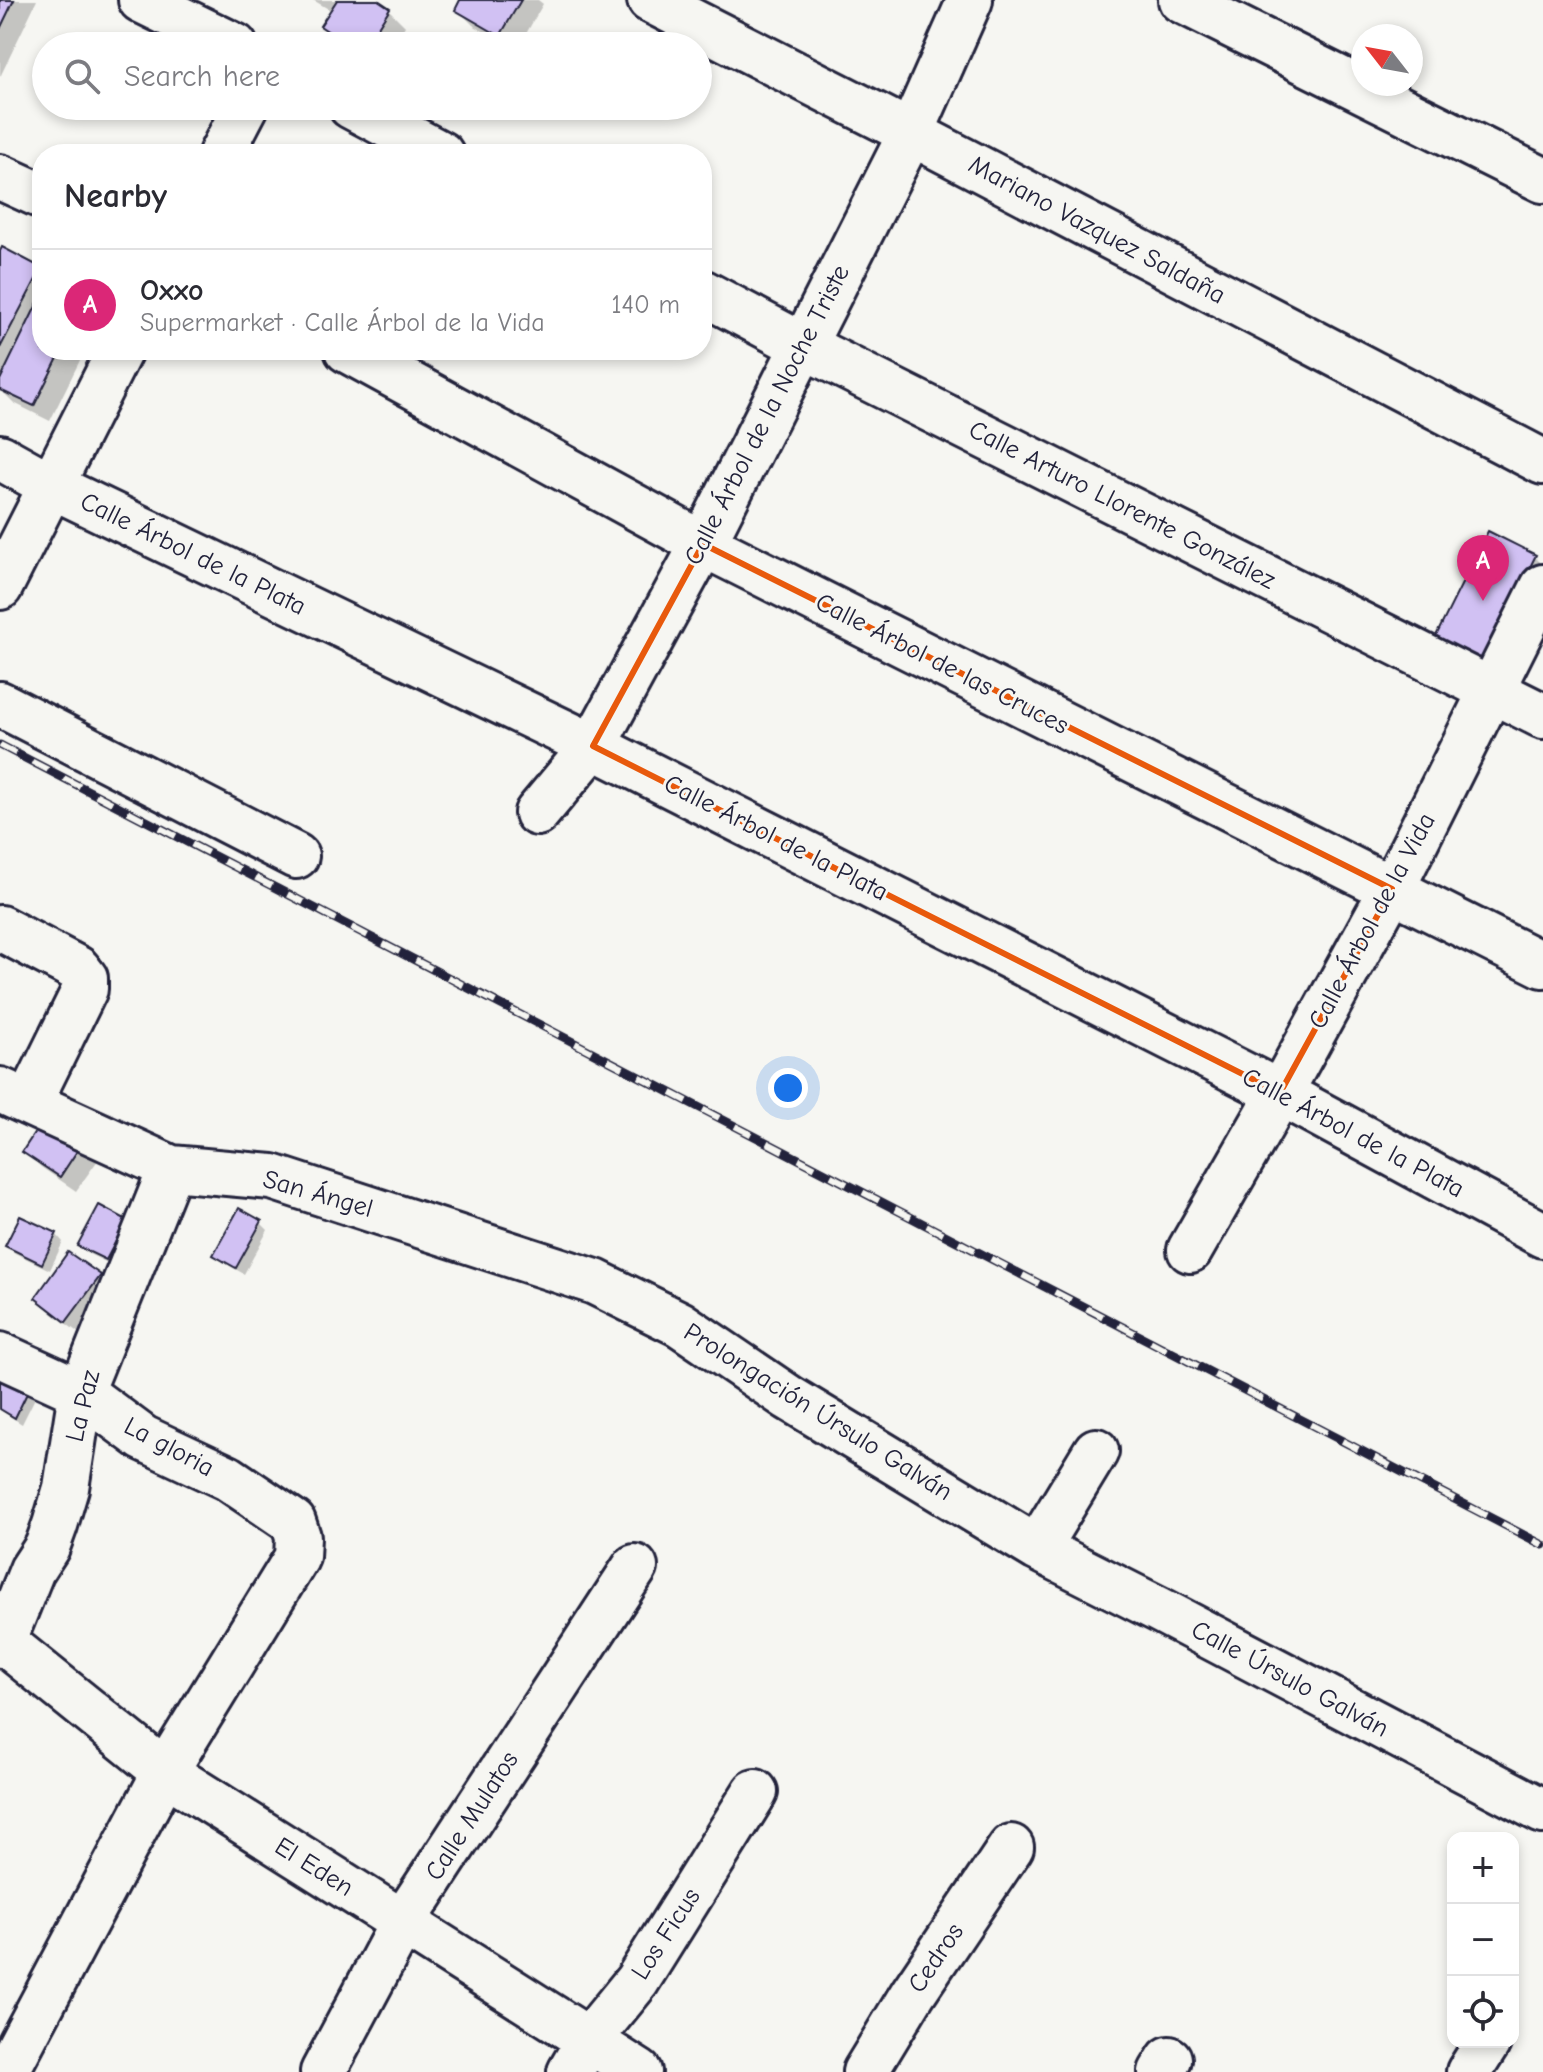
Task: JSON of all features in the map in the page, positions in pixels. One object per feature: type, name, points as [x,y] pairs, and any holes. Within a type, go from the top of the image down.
[{"type":"street","points":[[141,0],[206,32]]},
{"type":"street","name":"Mariano Vazquez Saldaña","points":[[650,0],[1543,462]]},
{"type":"street","name":"Calle Árbol de la Noche Triste","points":[[537,813],[593,746],[703,544],[911,133],[970,0]]},
{"type":"street","points":[[1181,0],[1543,180]]},
{"type":"street","points":[[226,144],[239,120]]},
{"type":"street","points":[[377,120],[422,144]]},
{"type":"street","points":[[0,177],[32,191]]},
{"type":"street","name":"Calle Arturo Llorente González","points":[[712,297],[1543,716]]},
{"type":"street","points":[[0,587],[115,360]]},
{"type":"street","name":"Calle Árbol de las Cruces","points":[[365,360],[703,544],[1543,965]]},
{"type":"street","name":"Calle Árbol de la Plata","points":[[0,457],[52,486],[593,746],[1280,1093],[1543,1235]]},
{"type":"street","name":"Calle Árbol de la Vida","points":[[1190,1250],[1392,889],[1543,587]]},
{"type":"street","points":[[0,704],[296,856]]},
{"type":"street","points":[[0,928],[78,969],[85,978],[85,989],[14,1096]]},
{"type":"street","name":"San Ángel","points":[[14,1096],[171,1168],[272,1177],[595,1282]]},
{"type":"street","name":"La Paz","points":[[1,1642],[55,1525],[66,1488],[81,1392],[171,1168]]},
{"type":"street","name":"Prolongación Úrsulo Galván","points":[[595,1282],[680,1324],[789,1398],[1037,1548]]},
{"type":"street","name":"La gloria","points":[[0,1355],[81,1392],[143,1438],[228,1478],[293,1522],[298,1537],[297,1557],[165,1772]]},
{"type":"street","points":[[1037,1548],[1096,1451]]},
{"type":"street","name":"Calle Úrsulo Galván","points":[[1037,1548],[1543,1811]]},
{"type":"street","name":"Calle Mulatos","points":[[323,2072],[403,1922],[635,1567]]},
{"type":"street","name":"El Eden","points":[[1,1642],[165,1772],[403,1922],[579,2057],[639,2072]]},
{"type":"street","points":[[6,2072],[165,1772]]},
{"type":"street","name":"Los Ficus","points":[[579,2057],[637,1981],[755,1792]]},
{"type":"street","name":"Cedros","points":[[865,2072],[913,1993],[1011,1847]]},
{"type":"street","points":[[1469,2072],[1484,2048]]},
{"type":"highlighted area","points":[[703,544],[1392,889],[1280,1093],[593,746]]},
{"type":"building","points":[[0,0],[14,0],[0,29]]},
{"type":"building","points":[[337,0],[378,0],[390,8],[375,32],[329,32],[320,26]]},
{"type":"building","points":[[460,0],[521,0],[502,32],[493,32],[455,10]]},
{"type":"building","points":[[2,247],[32,263],[32,287],[0,348]]},
{"type":"building","points":[[32,314],[32,360],[57,360],[34,406],[0,390],[0,380]]},
{"type":"building","points":[[1488,531],[1536,555],[1479,670],[1431,646]]},
{"type":"building","points":[[45,1117],[83,1142],[60,1177],[22,1152]]},
{"type":"building","points":[[99,1205],[127,1220],[106,1260],[77,1246]]},
{"type":"building","points":[[239,1208],[262,1221],[236,1268],[213,1255]]},
{"type":"building","points":[[20,1216],[57,1233],[42,1264],[5,1246]]},
{"type":"building","points":[[68,1252],[101,1275],[66,1322],[35,1298]]},
{"type":"building","points":[[0,1370],[29,1389],[15,1418],[0,1409]]},
{"type":"railway","points":[[0,745],[1543,1545]]},
{"type":"place","name":"Oxxo","points":[[1483,601]]}]
